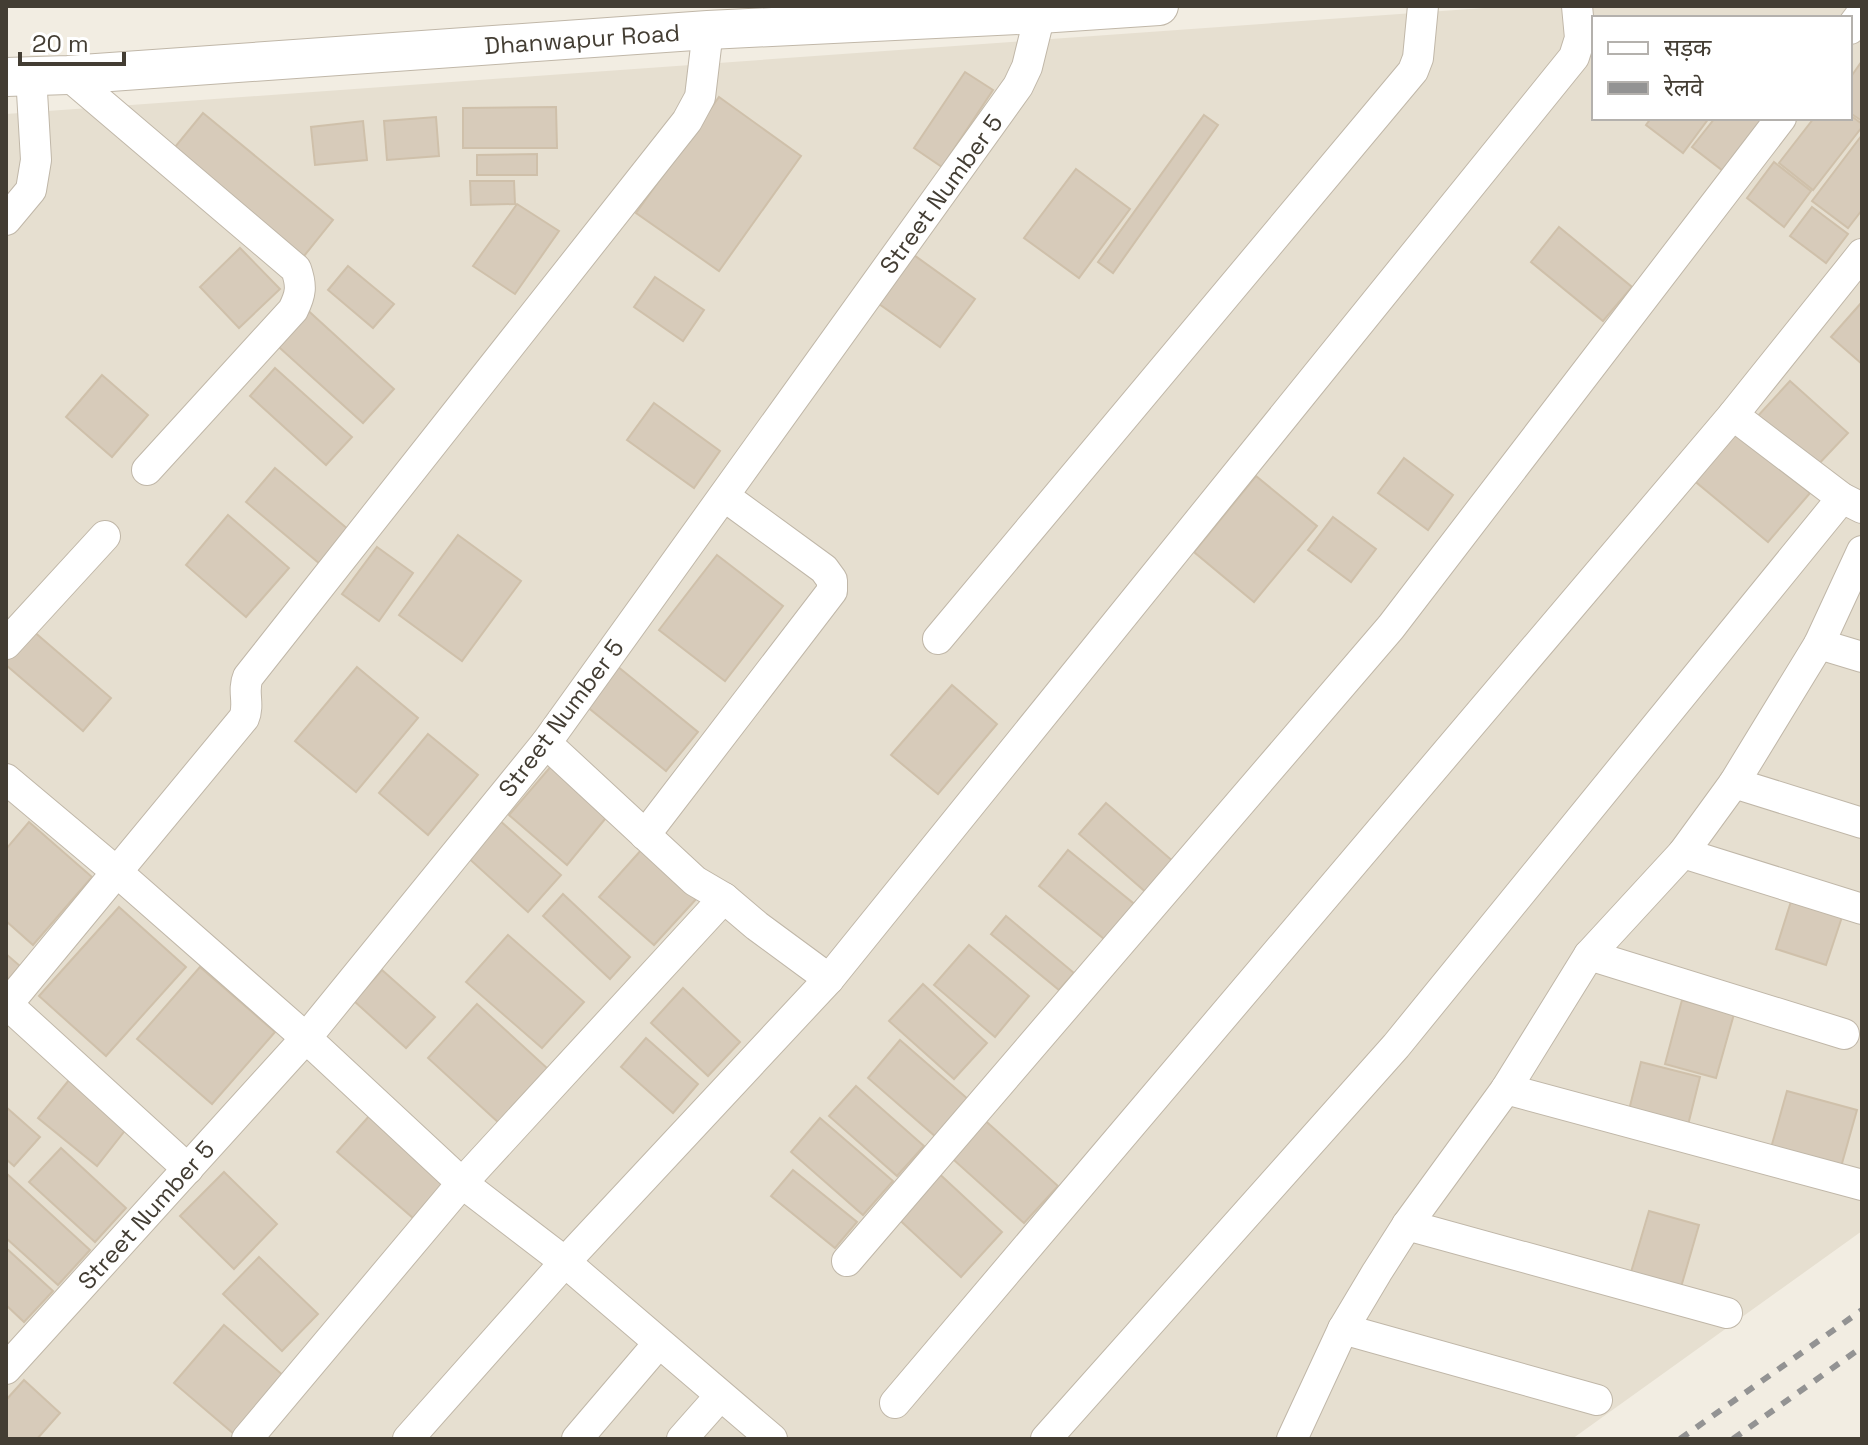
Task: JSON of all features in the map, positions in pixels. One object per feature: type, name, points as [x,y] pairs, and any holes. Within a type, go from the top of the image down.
[{"type":"street","name":"Dhanwapur Road","points":[[18,76],[708,30],[1159,6]]},
{"type":"street","points":[[938,639],[1413,71],[1418,58],[1423,6]]},
{"type":"street","points":[[408,1439],[565,1262],[829,979],[1574,57],[1580,38],[1577,6]]},
{"type":"street","name":"Street Number 5","points":[[6,1369],[306,1038],[546,743],[1018,86],[1027,67],[1040,14]]},
{"type":"street","points":[[188,1169],[7,1005],[244,718],[248,707],[245,688],[248,677],[687,121],[700,97],[708,30]]},
{"type":"street","points":[[68,75],[296,269],[301,282],[301,295],[293,310],[147,470]]},
{"type":"street","points":[[6,220],[31,190],[36,160],[18,76]]},
{"type":"street","points":[[847,1261],[1391,627],[1779,120]]},
{"type":"street","points":[[895,1403],[1733,415],[1862,254]]},
{"type":"street","points":[[1046,1439],[1396,1046],[1852,503],[1733,415]]},
{"type":"street","points":[[645,835],[832,591],[832,580],[824,569],[724,496]]},
{"type":"street","points":[[6,644],[105,536]]},
{"type":"street","points":[[1292,1439],[1343,1329],[1407,1225],[1506,1089],[1589,955],[1683,853],[1734,783],[1819,644],[1862,551]]},
{"type":"street","points":[[1819,644],[1862,657]]},
{"type":"street","points":[[546,743],[695,881],[724,898],[829,979]]},
{"type":"street","points":[[6,779],[306,1038],[462,1183],[565,1262],[772,1439]]},
{"type":"street","points":[[1734,783],[1862,823]]},
{"type":"street","points":[[1683,853],[1862,909]]},
{"type":"street","points":[[247,1439],[462,1183],[724,898]]},
{"type":"street","points":[[1589,955],[1844,1034]]},
{"type":"street","points":[[1506,1089],[1862,1185]]},
{"type":"street","points":[[1407,1225],[1727,1313]]},
{"type":"street","points":[[1343,1329],[1597,1400]]},
{"type":"street","points":[[577,1439],[658,1344]]},
{"type":"street","points":[[682,1439],[720,1396]]},
{"type":"shaded area","points":[[1512,6],[1862,6],[1862,1231],[1572,1439],[6,1439],[6,114]]},
{"type":"building","points":[[1862,61],[1862,121],[1852,114],[1852,75]]},
{"type":"building","points":[[965,72],[993,90],[942,167],[914,148]]},
{"type":"building","points":[[719,97],[801,156],[719,271],[636,213]]},
{"type":"building","points":[[556,107],[557,148],[463,148],[463,108]]},
{"type":"building","points":[[203,113],[333,220],[300,261],[170,153]]},
{"type":"building","points":[[1204,115],[1218,125],[1113,273],[1098,262]]},
{"type":"building","points":[[1852,116],[1862,124],[1813,190],[1779,163],[1812,120],[1852,120]]},
{"type":"building","points":[[436,117],[439,156],[387,160],[384,121]]},
{"type":"building","points":[[1650,120],[1708,120],[1683,153],[1646,125]]},
{"type":"building","points":[[1713,120],[1771,120],[1727,174],[1692,147]]},
{"type":"building","points":[[363,121],[367,160],[315,165],[311,127]]},
{"type":"building","points":[[1862,135],[1862,210],[1848,228],[1812,201]]},
{"type":"building","points":[[537,154],[537,175],[477,175],[477,155]]},
{"type":"building","points":[[1774,162],[1811,191],[1784,227],[1747,198]]},
{"type":"building","points":[[1076,169],[1130,209],[1079,278],[1024,238]]},
{"type":"building","points":[[470,181],[514,181],[515,204],[471,205]]},
{"type":"building","points":[[517,204],[559,231],[515,294],[473,266]]},
{"type":"building","points":[[1812,207],[1848,234],[1826,263],[1790,236]]},
{"type":"building","points":[[1559,227],[1632,287],[1603,321],[1531,262]]},
{"type":"building","points":[[240,248],[280,289],[239,328],[200,287]]},
{"type":"building","points":[[907,250],[975,299],[940,347],[872,299]]},
{"type":"building","points":[[348,266],[394,304],[373,328],[328,290]]},
{"type":"building","points":[[655,277],[704,310],[683,341],[634,307]]},
{"type":"building","points":[[1862,302],[1862,364],[1831,337]]},
{"type":"building","points":[[302,305],[394,389],[363,423],[271,340]]},
{"type":"building","points":[[275,368],[352,437],[326,465],[250,396]]},
{"type":"building","points":[[102,375],[148,415],[112,457],[66,417]]},
{"type":"building","points":[[1790,381],[1848,433],[1813,470],[1756,418]]},
{"type":"building","points":[[654,403],[720,451],[694,488],[627,440]]},
{"type":"building","points":[[1732,428],[1810,493],[1768,542],[1691,478]]},
{"type":"building","points":[[1404,458],[1453,495],[1428,530],[1378,493]]},
{"type":"building","points":[[275,468],[355,535],[326,569],[246,502]]},
{"type":"building","points":[[1256,476],[1317,526],[1254,602],[1194,552]]},
{"type":"building","points":[[228,515],[289,568],[246,617],[186,565]]},
{"type":"building","points":[[1333,517],[1376,549],[1351,582],[1308,550]]},
{"type":"building","points":[[458,535],[521,581],[462,661],[399,615]]},
{"type":"building","points":[[377,547],[413,573],[379,621],[342,594]]},
{"type":"building","points":[[717,555],[783,606],[725,681],[659,630]]},
{"type":"building","points":[[32,630],[111,698],[83,731],[6,665],[6,660]]},
{"type":"building","points":[[617,666],[698,732],[666,771],[585,705]]},
{"type":"building","points":[[357,667],[418,718],[356,792],[295,741]]},
{"type":"building","points":[[952,685],[997,724],[938,794],[891,755]]},
{"type":"building","points":[[428,734],[478,775],[428,835],[379,793]]},
{"type":"building","points":[[553,764],[610,813],[567,865],[509,815]]},
{"type":"building","points":[[1106,803],[1175,863],[1148,894],[1079,834]]},
{"type":"building","points":[[498,819],[561,875],[528,912],[465,855]]},
{"type":"building","points":[[29,822],[92,877],[33,945],[6,921],[6,849]]},
{"type":"building","points":[[643,848],[698,897],[654,945],[599,897]]},
{"type":"building","points":[[1068,850],[1138,907],[1109,943],[1039,886]]},
{"type":"building","points":[[1794,892],[1845,908],[1826,965],[1776,949]]},
{"type":"building","points":[[563,894],[630,957],[610,979],[543,916]]},
{"type":"building","points":[[119,907],[186,967],[106,1056],[39,996]]},
{"type":"building","points":[[1006,916],[1074,973],[1059,990],[991,934]]},
{"type":"building","points":[[508,935],[584,1002],[542,1048],[466,982]]},
{"type":"building","points":[[969,945],[1029,996],[995,1037],[934,985]]},
{"type":"building","points":[[6,954],[20,966],[6,982]]},
{"type":"building","points":[[200,967],[275,1032],[212,1104],[137,1039]]},
{"type":"building","points":[[382,970],[435,1017],[406,1048],[354,1001]]},
{"type":"building","points":[[923,984],[987,1043],[954,1079],[889,1021]]},
{"type":"building","points":[[683,988],[740,1042],[708,1076],[651,1023]]},
{"type":"building","points":[[1682,1000],[1734,1014],[1716,1078],[1665,1064]]},
{"type":"building","points":[[477,1004],[548,1069],[499,1123],[428,1058]]},
{"type":"building","points":[[646,1038],[698,1084],[673,1113],[621,1067]]},
{"type":"building","points":[[900,1040],[969,1100],[936,1137],[868,1078]]},
{"type":"building","points":[[1641,1062],[1700,1077],[1688,1125],[1629,1110]]},
{"type":"building","points":[[69,1080],[127,1128],[97,1166],[38,1118]]},
{"type":"building","points":[[856,1086],[924,1146],[897,1176],[829,1116]]},
{"type":"building","points":[[1787,1091],[1857,1110],[1839,1174],[1769,1155]]},
{"type":"building","points":[[6,1107],[40,1137],[14,1166],[6,1159]]},
{"type":"building","points":[[371,1114],[447,1179],[413,1218],[337,1152]]},
{"type":"building","points":[[979,1115],[1058,1186],[1024,1223],[945,1152]]},
{"type":"building","points":[[820,1118],[893,1181],[863,1215],[791,1152]]},
{"type":"building","points":[[61,1148],[126,1208],[95,1242],[29,1182]]},
{"type":"building","points":[[933,1168],[1002,1232],[961,1277],[892,1213]]},
{"type":"building","points":[[793,1170],[857,1222],[835,1248],[771,1196]]},
{"type":"building","points":[[224,1172],[277,1224],[234,1269],[180,1216]]},
{"type":"building","points":[[6,1173],[90,1250],[58,1285],[6,1238]]},
{"type":"building","points":[[1649,1211],[1699,1225],[1679,1294],[1629,1279]]},
{"type":"building","points":[[6,1248],[53,1291],[24,1322],[6,1305]]},
{"type":"building","points":[[259,1257],[318,1314],[282,1351],[223,1294]]},
{"type":"building","points":[[224,1325],[284,1376],[234,1434],[174,1383]]},
{"type":"building","points":[[24,1380],[60,1413],[37,1439],[6,1439],[6,1400]]},
{"type":"railway","points":[[1680,1439],[1862,1310]]},
{"type":"railway","points":[[1733,1439],[1862,1347]]}]
